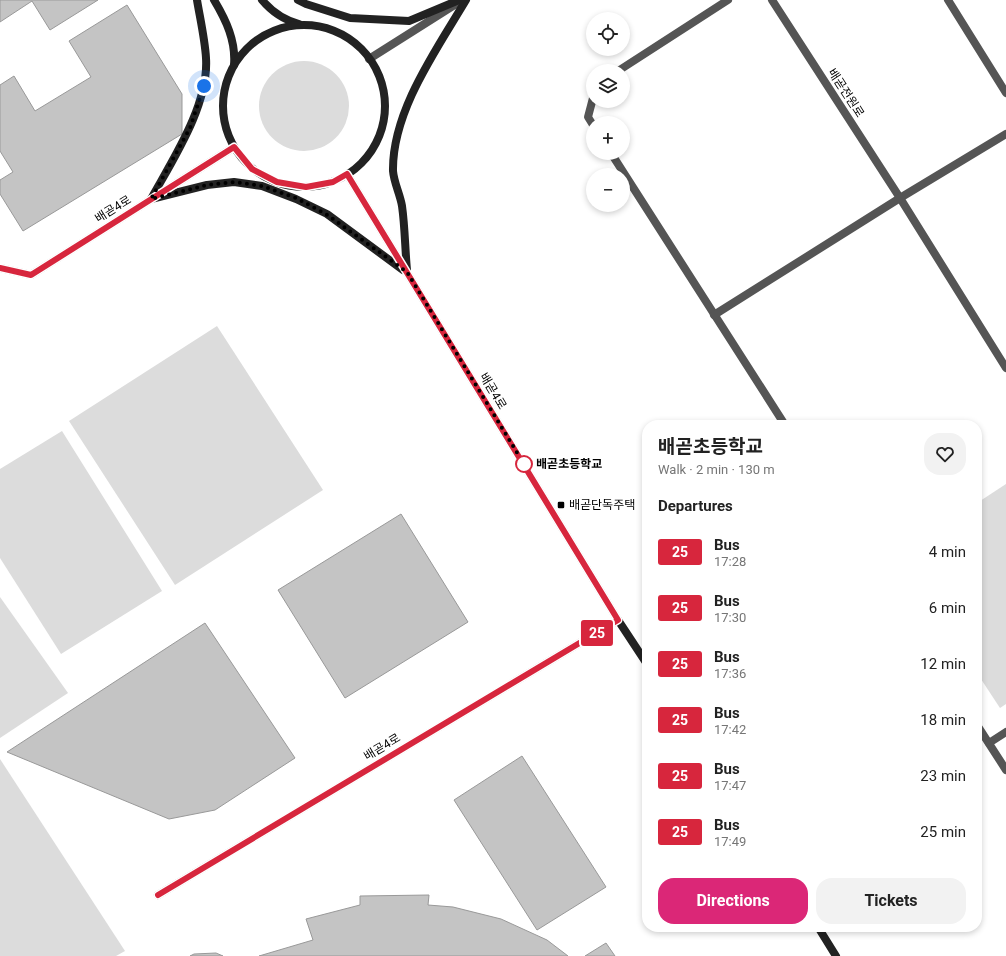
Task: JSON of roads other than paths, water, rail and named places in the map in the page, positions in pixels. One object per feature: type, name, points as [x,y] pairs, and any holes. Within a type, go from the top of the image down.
[{"type":"main road","points":[[151,199],[190,128],[204,86],[206,58],[197,0]]},
{"type":"main road","points":[[214,0],[230,31],[235,55],[234,65],[224,93],[224,121],[234,147],[252,169],[277,182],[306,187],[333,182],[357,168],[375,146],[384,119],[385,94],[377,70],[362,49],[342,34],[317,26],[292,26],[268,33],[247,48],[234,65]]},
{"type":"main road","points":[[262,0],[268,8],[286,20],[304,26]]},
{"type":"main road","points":[[298,0],[350,18],[409,21],[459,0]]},
{"type":"main road","points":[[407,272],[402,206],[393,172],[395,142],[403,115],[425,68],[466,0]]},
{"type":"main road","name":"배곧4로","points":[[347,174],[618,620],[642,656]]},
{"type":"main road","points":[[151,199],[207,185],[234,182],[262,186],[296,198],[326,214],[407,272]]},
{"type":"main road","points":[[821,932],[836,956]]},
{"type":"street","points":[[369,59],[462,0]]},
{"type":"street","points":[[629,64],[728,0]]},
{"type":"street","name":"배곧전원로","points":[[772,0],[900,198],[1006,368]]},
{"type":"street","points":[[948,0],[1006,93]]},
{"type":"street","points":[[714,315],[900,198],[1006,134]]},
{"type":"street","name":"배곧4로","points":[[0,268],[31,275],[234,147]]},
{"type":"street","points":[[615,160],[782,420]]},
{"type":"street","name":"배곧4로","points":[[158,895],[618,620]]},
{"type":"street","points":[[989,744],[1006,732]]},
{"type":"street","points":[[982,733],[1006,770]]},
{"type":"place","name":"배곧초등학교","points":[[524,464]]},
{"type":"place","name":"배곧단독주택","points":[[561,505]]}]
